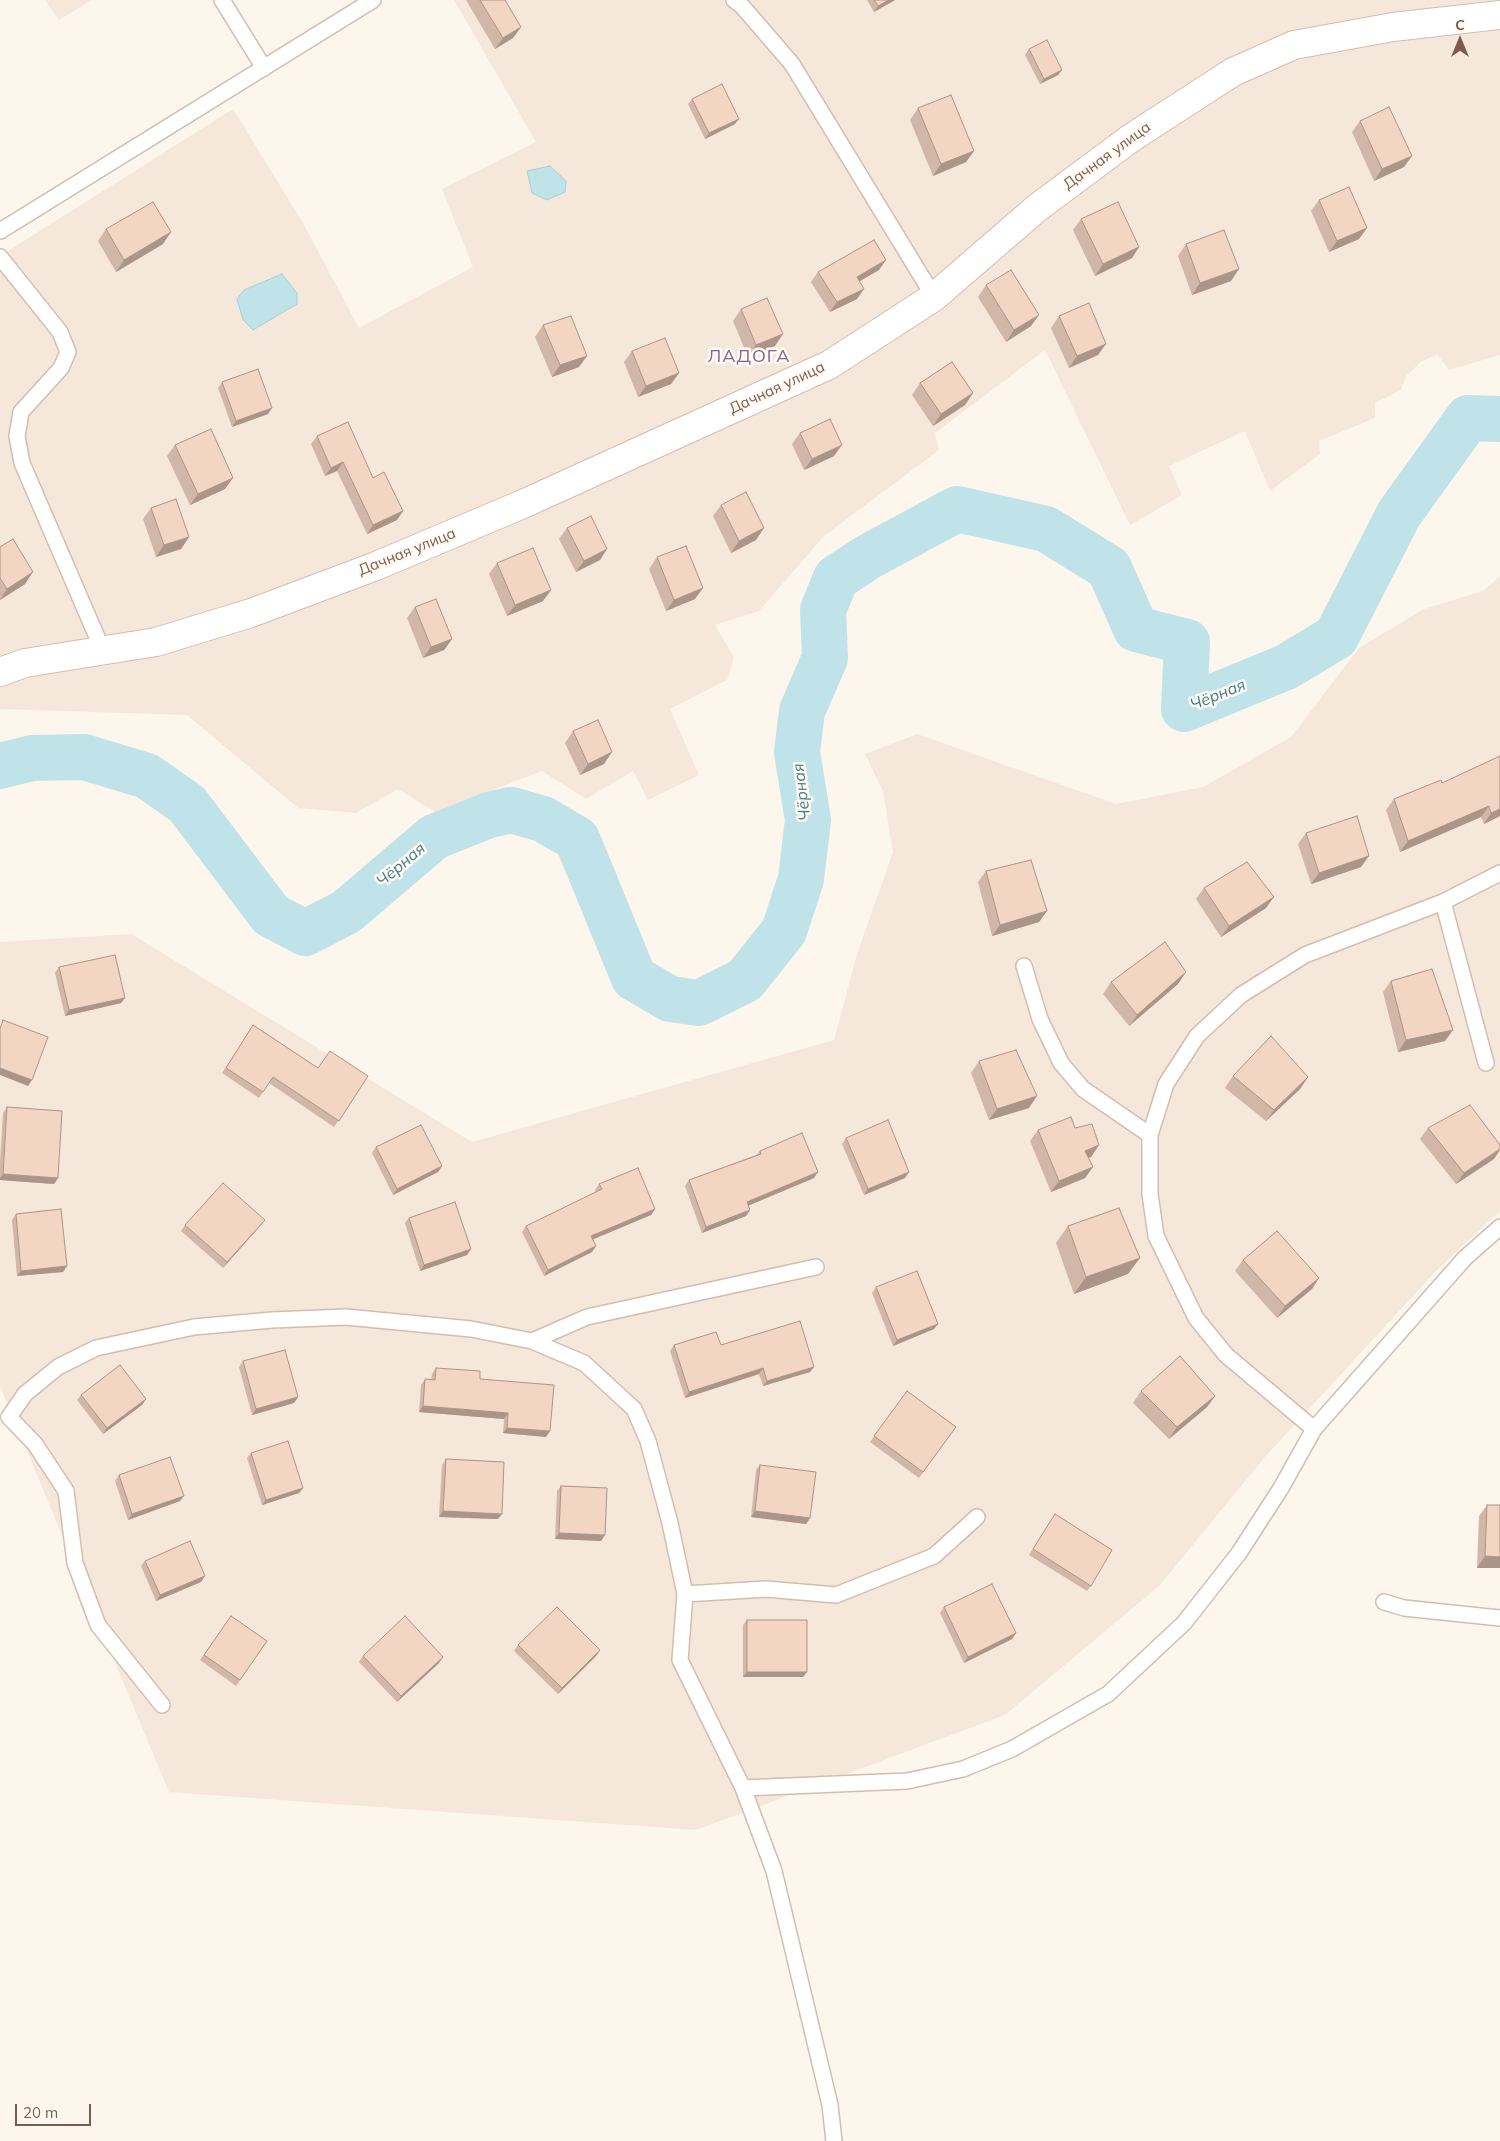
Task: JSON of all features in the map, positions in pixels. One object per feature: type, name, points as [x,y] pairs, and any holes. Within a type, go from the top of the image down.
[{"type":"street","name":"Дачная улица","points":[[0,672],[25,662],[156,642],[250,613],[376,566],[523,504],[829,365],[934,297],[1036,208],[1131,138],[1232,72],[1294,45],[1393,27],[1500,15]]},
{"type":"lane","points":[[222,0],[264,68]]},
{"type":"lane","points":[[0,232],[374,0]]},
{"type":"lane","points":[[734,0],[742,6],[792,64],[934,297]]},
{"type":"lane","points":[[0,257],[60,332],[68,352],[61,368],[21,412],[18,436],[22,463],[103,651]]},
{"type":"lane","points":[[1314,1430],[1226,1355],[1196,1318],[1156,1236],[1150,1194],[1150,1136],[1166,1084],[1197,1036],[1241,995],[1305,955],[1443,902],[1500,873]]},
{"type":"lane","points":[[1443,902],[1486,1063]]},
{"type":"lane","points":[[1024,966],[1040,1019],[1061,1063],[1082,1089],[1150,1136]]},
{"type":"lane","points":[[743,1788],[907,1781],[962,1769],[1012,1749],[1108,1694],[1184,1623],[1239,1553],[1281,1488],[1314,1430],[1465,1258],[1500,1228]]},
{"type":"lane","points":[[532,1341],[587,1316],[816,1267]]},
{"type":"lane","points":[[162,1705],[98,1626],[75,1563],[66,1491],[35,1444],[9,1417],[26,1394],[58,1367],[96,1348],[194,1327],[272,1320],[346,1317],[471,1329],[532,1341],[584,1363],[634,1409],[648,1441],[670,1523],[685,1594],[680,1660],[743,1788],[774,1871],[830,2105],[834,2141]]},
{"type":"lane","points":[[685,1594],[766,1589],[836,1595],[934,1556],[977,1517]]},
{"type":"lane","points":[[1384,1602],[1404,1608],[1500,1618]]},
{"type":"shaded area","points":[[45,0],[92,0],[59,20]]},
{"type":"shaded area","points":[[454,0],[1500,0],[1500,355],[1449,370],[1437,354],[1421,362],[1406,376],[1401,390],[1375,403],[1375,418],[1319,441],[1320,454],[1270,491],[1245,431],[1169,466],[1182,495],[1130,525],[1045,350],[935,433],[939,450],[824,536],[759,611],[715,625],[734,657],[727,680],[670,709],[699,775],[648,800],[633,771],[586,799],[542,771],[435,812],[398,789],[356,813],[298,808],[187,715],[0,709],[0,256],[233,109],[303,223],[359,328],[473,267],[442,189],[536,142]]},
{"type":"shaded area","points":[[1500,576],[1500,1211],[1435,1272],[1265,1457],[1159,1586],[1005,1715],[696,1830],[169,1792],[0,1386],[0,942],[131,934],[472,1142],[834,1040],[857,954],[893,852],[883,791],[865,754],[917,734],[1116,804],[1203,787],[1291,737],[1359,648],[1424,609],[1483,591]]},
{"type":"water","points":[[550,166],[566,181],[565,192],[547,200],[532,193],[527,171]]},
{"type":"water","points":[[282,274],[297,293],[297,304],[253,330],[243,320],[237,299],[244,290]]},
{"type":"building","points":[[480,0],[505,0],[521,27],[503,38]]},
{"type":"building","points":[[874,0],[889,0],[878,6]]},
{"type":"building","points":[[1047,40],[1062,70],[1044,79],[1029,49]]},
{"type":"building","points":[[722,84],[739,119],[709,133],[692,99]]},
{"type":"building","points":[[951,95],[974,151],[941,164],[918,108]]},
{"type":"building","points":[[1389,107],[1412,156],[1382,169],[1360,121]]},
{"type":"building","points":[[1349,187],[1367,228],[1337,241],[1319,200]]},
{"type":"building","points":[[153,202],[171,232],[124,260],[106,229]]},
{"type":"building","points":[[1118,202],[1139,247],[1103,264],[1081,219]]},
{"type":"building","points":[[1224,230],[1239,269],[1200,283],[1186,244]]},
{"type":"building","points":[[874,240],[886,260],[857,277],[864,289],[837,302],[818,272]]},
{"type":"building","points":[[1011,270],[1039,315],[1014,330],[986,285]]},
{"type":"building","points":[[767,298],[783,334],[756,345],[741,309]]},
{"type":"building","points":[[1089,303],[1106,344],[1077,356],[1059,316]]},
{"type":"building","points":[[571,316],[587,356],[560,365],[543,325]]},
{"type":"building","points":[[665,338],[679,373],[646,386],[632,351]]},
{"type":"building","points":[[952,362],[973,393],[941,414],[920,383]]},
{"type":"building","points":[[258,369],[272,408],[236,421],[222,382]]},
{"type":"building","points":[[830,419],[842,445],[812,459],[800,433]]},
{"type":"building","points":[[348,422],[373,478],[384,472],[403,511],[373,525],[343,462],[331,468],[317,436]]},
{"type":"building","points":[[211,429],[233,478],[198,494],[175,445]]},
{"type":"building","points":[[746,492],[764,528],[739,541],[721,505]]},
{"type":"building","points":[[176,499],[189,537],[164,545],[151,508]]},
{"type":"building","points":[[591,516],[607,549],[584,561],[567,528]]},
{"type":"building","points":[[13,539],[33,572],[7,589],[0,578],[0,547]]},
{"type":"building","points":[[686,546],[703,588],[674,600],[657,557]]},
{"type":"building","points":[[533,548],[551,590],[515,605],[497,563]]},
{"type":"building","points":[[436,599],[452,639],[431,647],[415,607]]},
{"type":"building","points":[[598,720],[612,752],[588,764],[573,731]]},
{"type":"building","points":[[1500,756],[1500,809],[1491,813],[1489,806],[1408,841],[1394,799],[1441,780],[1442,783]]},
{"type":"building","points":[[1357,816],[1369,856],[1319,873],[1306,833]]},
{"type":"building","points":[[1031,860],[1047,911],[1000,925],[986,871]]},
{"type":"building","points":[[1247,862],[1274,897],[1229,926],[1204,888]]},
{"type":"building","points":[[1165,942],[1186,972],[1137,1015],[1111,982]]},
{"type":"building","points":[[115,955],[125,998],[69,1010],[59,967]]},
{"type":"building","points":[[1432,969],[1453,1030],[1406,1040],[1391,981]]},
{"type":"building","points":[[3,1020],[48,1037],[32,1080],[0,1068],[0,1029]]},
{"type":"building","points":[[253,1025],[318,1068],[330,1051],[368,1076],[339,1121],[273,1077],[263,1092],[226,1068]]},
{"type":"building","points":[[1271,1036],[1308,1077],[1274,1110],[1233,1076]]},
{"type":"building","points":[[1016,1050],[1037,1096],[997,1109],[979,1061]]},
{"type":"building","points":[[1470,1105],[1500,1145],[1500,1149],[1464,1173],[1428,1128]]},
{"type":"building","points":[[7,1107],[62,1111],[58,1178],[3,1174]]},
{"type":"building","points":[[1071,1117],[1075,1128],[1092,1124],[1099,1145],[1085,1151],[1093,1167],[1059,1181],[1038,1130]]},
{"type":"building","points":[[888,1120],[909,1172],[868,1189],[846,1138]]},
{"type":"building","points":[[421,1125],[442,1166],[397,1189],[376,1147]]},
{"type":"building","points":[[802,1133],[818,1172],[747,1202],[750,1210],[706,1227],[689,1180],[761,1154],[760,1151]]},
{"type":"building","points":[[638,1168],[655,1209],[591,1236],[596,1246],[548,1270],[526,1226],[602,1189],[599,1184]]},
{"type":"building","points":[[223,1183],[265,1220],[227,1262],[185,1225]]},
{"type":"building","points":[[455,1202],[471,1249],[424,1265],[409,1218]]},
{"type":"building","points":[[1119,1208],[1140,1258],[1086,1277],[1068,1226]]},
{"type":"building","points":[[61,1209],[67,1266],[21,1271],[16,1214]]},
{"type":"building","points":[[1277,1231],[1319,1278],[1285,1306],[1243,1260]]},
{"type":"building","points":[[917,1271],[938,1324],[897,1340],[876,1287]]},
{"type":"building","points":[[800,1321],[814,1367],[767,1381],[763,1368],[689,1392],[674,1345],[716,1332],[721,1345]]},
{"type":"building","points":[[285,1350],[298,1397],[256,1409],[243,1361]]},
{"type":"building","points":[[1180,1356],[1215,1396],[1177,1427],[1141,1391]]},
{"type":"building","points":[[120,1365],[146,1399],[107,1428],[81,1395]]},
{"type":"building","points":[[436,1368],[480,1371],[480,1379],[554,1385],[550,1431],[507,1428],[508,1413],[423,1406],[425,1379],[435,1380]]},
{"type":"building","points":[[907,1391],[956,1427],[923,1472],[874,1436]]},
{"type":"building","points":[[288,1441],[303,1488],[266,1500],[251,1453]]},
{"type":"building","points":[[170,1457],[184,1496],[132,1514],[119,1475]]},
{"type":"building","points":[[446,1459],[504,1462],[502,1514],[443,1511]]},
{"type":"building","points":[[760,1465],[816,1472],[810,1518],[755,1511]]},
{"type":"building","points":[[561,1486],[607,1488],[605,1535],[559,1533]]},
{"type":"building","points":[[1487,1505],[1500,1505],[1500,1557],[1485,1556]]},
{"type":"building","points":[[1055,1514],[1112,1550],[1091,1586],[1033,1549]]},
{"type":"building","points":[[190,1541],[205,1576],[160,1595],[145,1561]]},
{"type":"building","points":[[992,1584],[1016,1633],[968,1657],[944,1607]]},
{"type":"building","points":[[557,1607],[600,1650],[562,1688],[518,1645]]},
{"type":"building","points":[[231,1616],[267,1641],[240,1680],[204,1655]]},
{"type":"building","points":[[405,1616],[443,1657],[401,1696],[363,1656]]},
{"type":"building","points":[[747,1620],[807,1620],[807,1672],[747,1672]]},
{"type":"waterway","name":"Чёрная","points":[[0,766],[32,758],[84,757],[147,776],[187,804],[271,915],[305,933],[346,912],[434,837],[489,815],[511,810],[543,819],[577,839],[634,978],[670,999],[699,1003],[745,980],[784,931],[801,879],[808,820],[797,752],[802,711],[825,658],[823,610],[836,578],[868,557],[957,509],[1046,529],[1109,568],[1136,629],[1187,642],[1184,709],[1286,667],[1336,637],[1399,514],[1468,418],[1500,419]]},
{"type":"district","name":"ЛАДОГА","points":[[749,357]]}]
